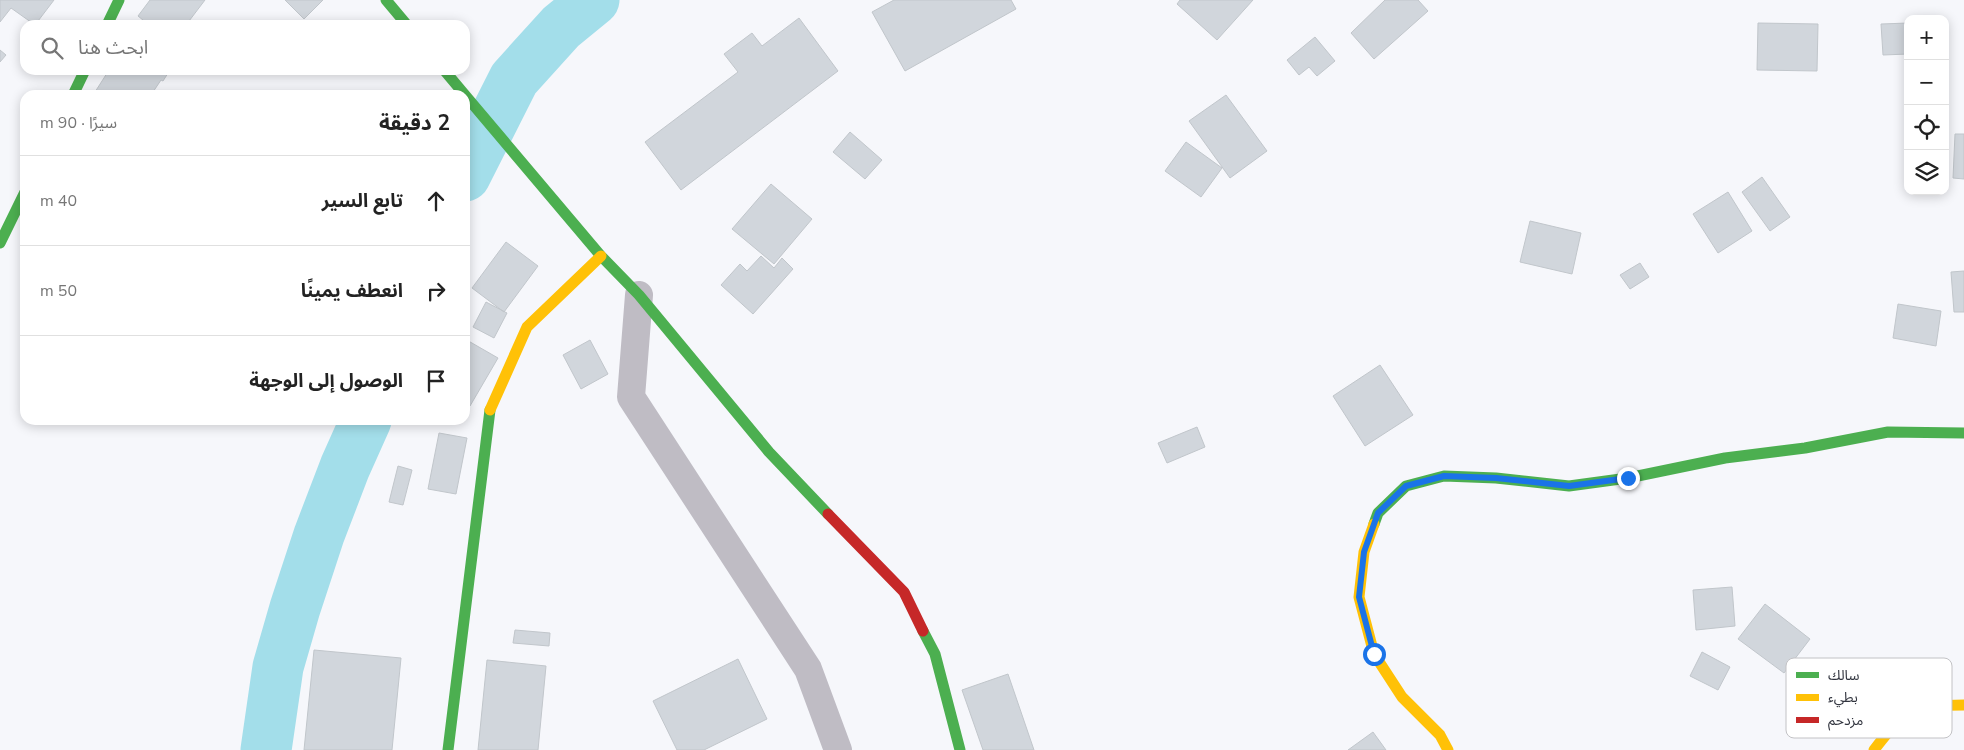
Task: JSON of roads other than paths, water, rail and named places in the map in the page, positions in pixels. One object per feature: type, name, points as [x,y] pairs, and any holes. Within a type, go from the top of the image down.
[{"type":"main road","points":[[109,20],[119,0]]},
{"type":"main road","points":[[386,0],[403,20]]},
{"type":"main road","points":[[75,90],[83,75]]},
{"type":"main road","points":[[448,75],[461,90]]},
{"type":"main road","points":[[470,101],[600,256],[639,295],[769,452],[904,592],[935,654],[960,750]]},
{"type":"main road","points":[[0,243],[20,202]]},
{"type":"main road","points":[[448,750],[489,412],[527,327],[600,256]]},
{"type":"main road","points":[[1448,750],[1440,735],[1402,697],[1374,654],[1359,597],[1364,552],[1378,513],[1406,486],[1444,476],[1496,478],[1569,486],[1628,478],[1725,458],[1805,448],[1888,432],[1964,433]]},
{"type":"main road","points":[[1874,750],[1882,738]]},
{"type":"street","points":[[639,295],[631,397],[808,669],[838,750]]},
{"type":"waterway","points":[[470,166],[514,79],[561,27],[594,0]]},
{"type":"waterway","points":[[266,750],[278,667],[295,608],[319,535],[345,467],[364,425]]}]
